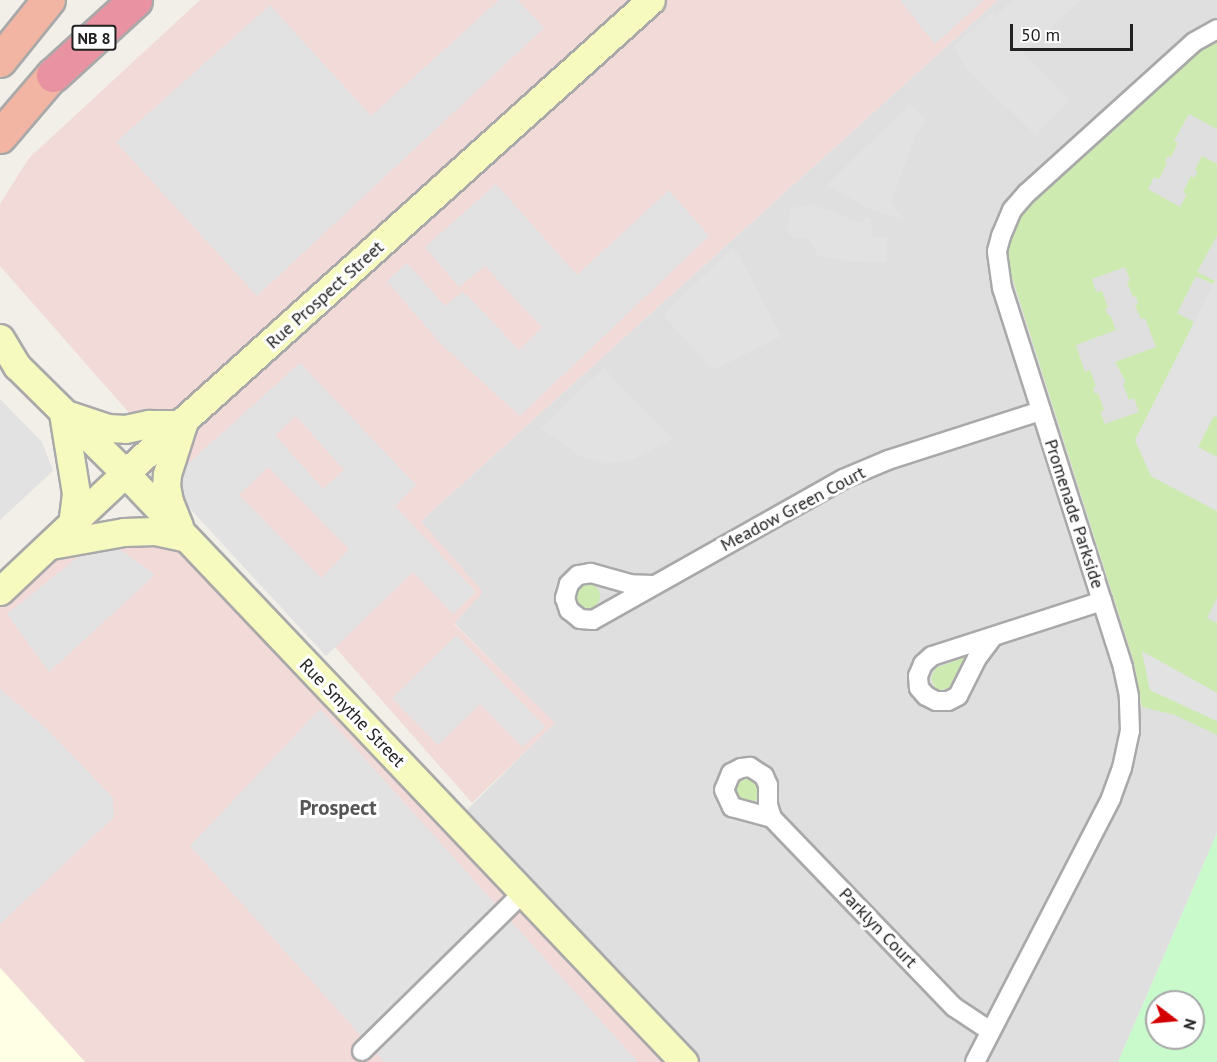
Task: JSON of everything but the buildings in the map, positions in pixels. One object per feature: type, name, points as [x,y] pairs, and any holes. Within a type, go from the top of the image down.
[{"type":"highway","points":[[0,60],[49,0]]},
{"type":"highway","name":"NB 8","points":[[0,137],[53,75],[135,0]]},
{"type":"main road","name":"Rue Prospect Street","points":[[0,591],[125,473],[183,424],[651,0]]},
{"type":"main road","name":"Rue Smythe Street","points":[[0,338],[9,361],[125,473],[684,1062]]},
{"type":"main road","points":[[72,524],[76,493],[63,413],[108,428],[125,429],[149,424],[183,424],[167,474],[166,486],[169,501],[184,537]]},
{"type":"main road","points":[[51,545],[124,532],[154,531],[184,537]]},
{"type":"street","name":"Promenade Parkside","points":[[975,1062],[1111,798],[1122,768],[1130,731],[1129,696],[1102,601],[998,269],[997,251],[1005,223],[1027,193],[1194,42],[1217,29]]},
{"type":"street","name":"Meadow Green Court","points":[[652,585],[757,529],[843,479],[888,460],[1041,411]]},
{"type":"street","points":[[992,638],[1102,601]]},
{"type":"street","name":"Parklyn Court","points":[[772,818],[954,1007],[990,1031]]},
{"type":"street","points":[[362,1051],[524,893]]},
{"type":"shaded area","points":[[200,0],[998,0],[421,521],[483,592],[454,624],[555,723],[472,803],[0,266],[0,204],[29,158]]},
{"type":"shaded area","points":[[499,0],[518,0],[544,28],[257,296],[116,142],[270,5],[371,116]]},
{"type":"shaded area","points":[[900,0],[984,0],[935,44]]},
{"type":"shaded area","points":[[998,0],[1217,0],[1217,833],[1149,990],[1145,990],[1145,1000],[1118,1062],[684,1062],[455,822],[554,723],[454,623],[421,521]]},
{"type":"shaded area","points":[[1013,0],[1081,0],[1023,53],[1069,100],[1036,135],[969,72],[954,46],[992,12],[995,16]]},
{"type":"shaded area","points":[[909,104],[926,120],[916,134],[891,203],[905,220],[867,208],[827,185]]},
{"type":"shaded area","points":[[496,184],[577,275],[669,190],[709,236],[520,416],[441,344],[387,281],[407,263],[445,306],[462,292],[467,295],[519,350],[542,328],[485,266],[459,287],[425,247]]},
{"type":"shaded area","points":[[811,204],[846,216],[848,220],[863,223],[863,218],[871,218],[872,237],[888,237],[886,262],[849,261],[818,256],[809,238],[793,238],[787,230],[791,208]]},
{"type":"shaded area","points":[[733,248],[740,257],[781,336],[713,370],[663,315]]},
{"type":"shaded area","points":[[1217,277],[1217,417],[1213,416],[1198,447],[1217,457],[1217,511],[1151,476],[1135,440]]},
{"type":"shaded area","points":[[300,363],[416,485],[395,506],[476,592],[453,614],[413,572],[326,656],[180,498],[177,486],[182,469]],"holes":[[[296,416],[344,470],[323,489],[275,435]],[[268,467],[349,549],[321,578],[239,495]]]},
{"type":"shaded area","points":[[605,367],[611,377],[673,439],[634,459],[607,464],[581,457],[541,428]]},
{"type":"shaded area","points":[[0,399],[42,442],[53,471],[0,520]]},
{"type":"shaded area","points":[[103,537],[155,575],[49,672],[7,614]]},
{"type":"shaded area","points":[[60,541],[184,543],[402,742],[523,893],[684,1062],[58,1062],[0,1002],[0,593]]},
{"type":"shaded area","points":[[457,635],[545,727],[522,747],[480,704],[438,745],[392,698]]},
{"type":"shaded area","points":[[1142,651],[1217,693],[1217,721],[1150,690]]},
{"type":"shaded area","points":[[0,689],[48,730],[113,798],[114,817],[0,924]]},
{"type":"shaded area","points":[[320,709],[638,1062],[384,1062],[190,846]]},
{"type":"shaded area","points":[[0,968],[5,973],[85,1062],[0,1062]]},
{"type":"green space","points":[[1217,43],[1217,129],[1189,114],[1174,141],[1178,143],[1171,157],[1168,156],[1165,161],[1167,163],[1159,179],[1154,177],[1148,189],[1180,207],[1187,194],[1183,192],[1191,176],[1194,178],[1198,172],[1195,170],[1202,156],[1217,164],[1217,236],[1197,272],[1215,281],[1213,284],[1196,276],[1177,313],[1194,322],[1175,363],[1151,476],[1217,511],[1217,598],[1207,618],[1217,623],[1217,693],[1142,652],[1150,690],[1217,721],[1217,735],[1175,715],[1142,707],[1134,662],[1007,261],[1009,241],[1018,220],[1033,202],[1204,48]],"holes":[[[1125,267],[1130,280],[1127,282],[1133,297],[1136,296],[1138,304],[1135,305],[1141,319],[1145,318],[1156,347],[1115,362],[1126,382],[1123,384],[1129,400],[1134,398],[1139,412],[1105,424],[1100,412],[1104,410],[1098,393],[1095,394],[1093,388],[1096,386],[1090,370],[1085,372],[1076,345],[1116,330],[1105,309],[1108,308],[1102,291],[1096,292],[1092,279]]]},
{"type":"green space","points":[[1214,416],[1217,417],[1217,457],[1198,447]]},
{"type":"green space","points":[[588,584],[597,587],[600,596],[597,605],[588,608],[579,605],[576,596],[579,587]]},
{"type":"green space","points":[[965,657],[967,659],[949,688],[941,690],[935,688],[931,678],[936,668]]},
{"type":"green space","points":[[748,779],[756,783],[760,791],[756,799],[748,803],[740,799],[736,791],[740,783]]},
{"type":"green space","points":[[1217,833],[1217,1062],[1118,1062],[1145,1000],[1145,1050],[1205,1050],[1205,990],[1149,990]]},
{"type":"district","name":"Prospect","points":[[338,808]]}]
